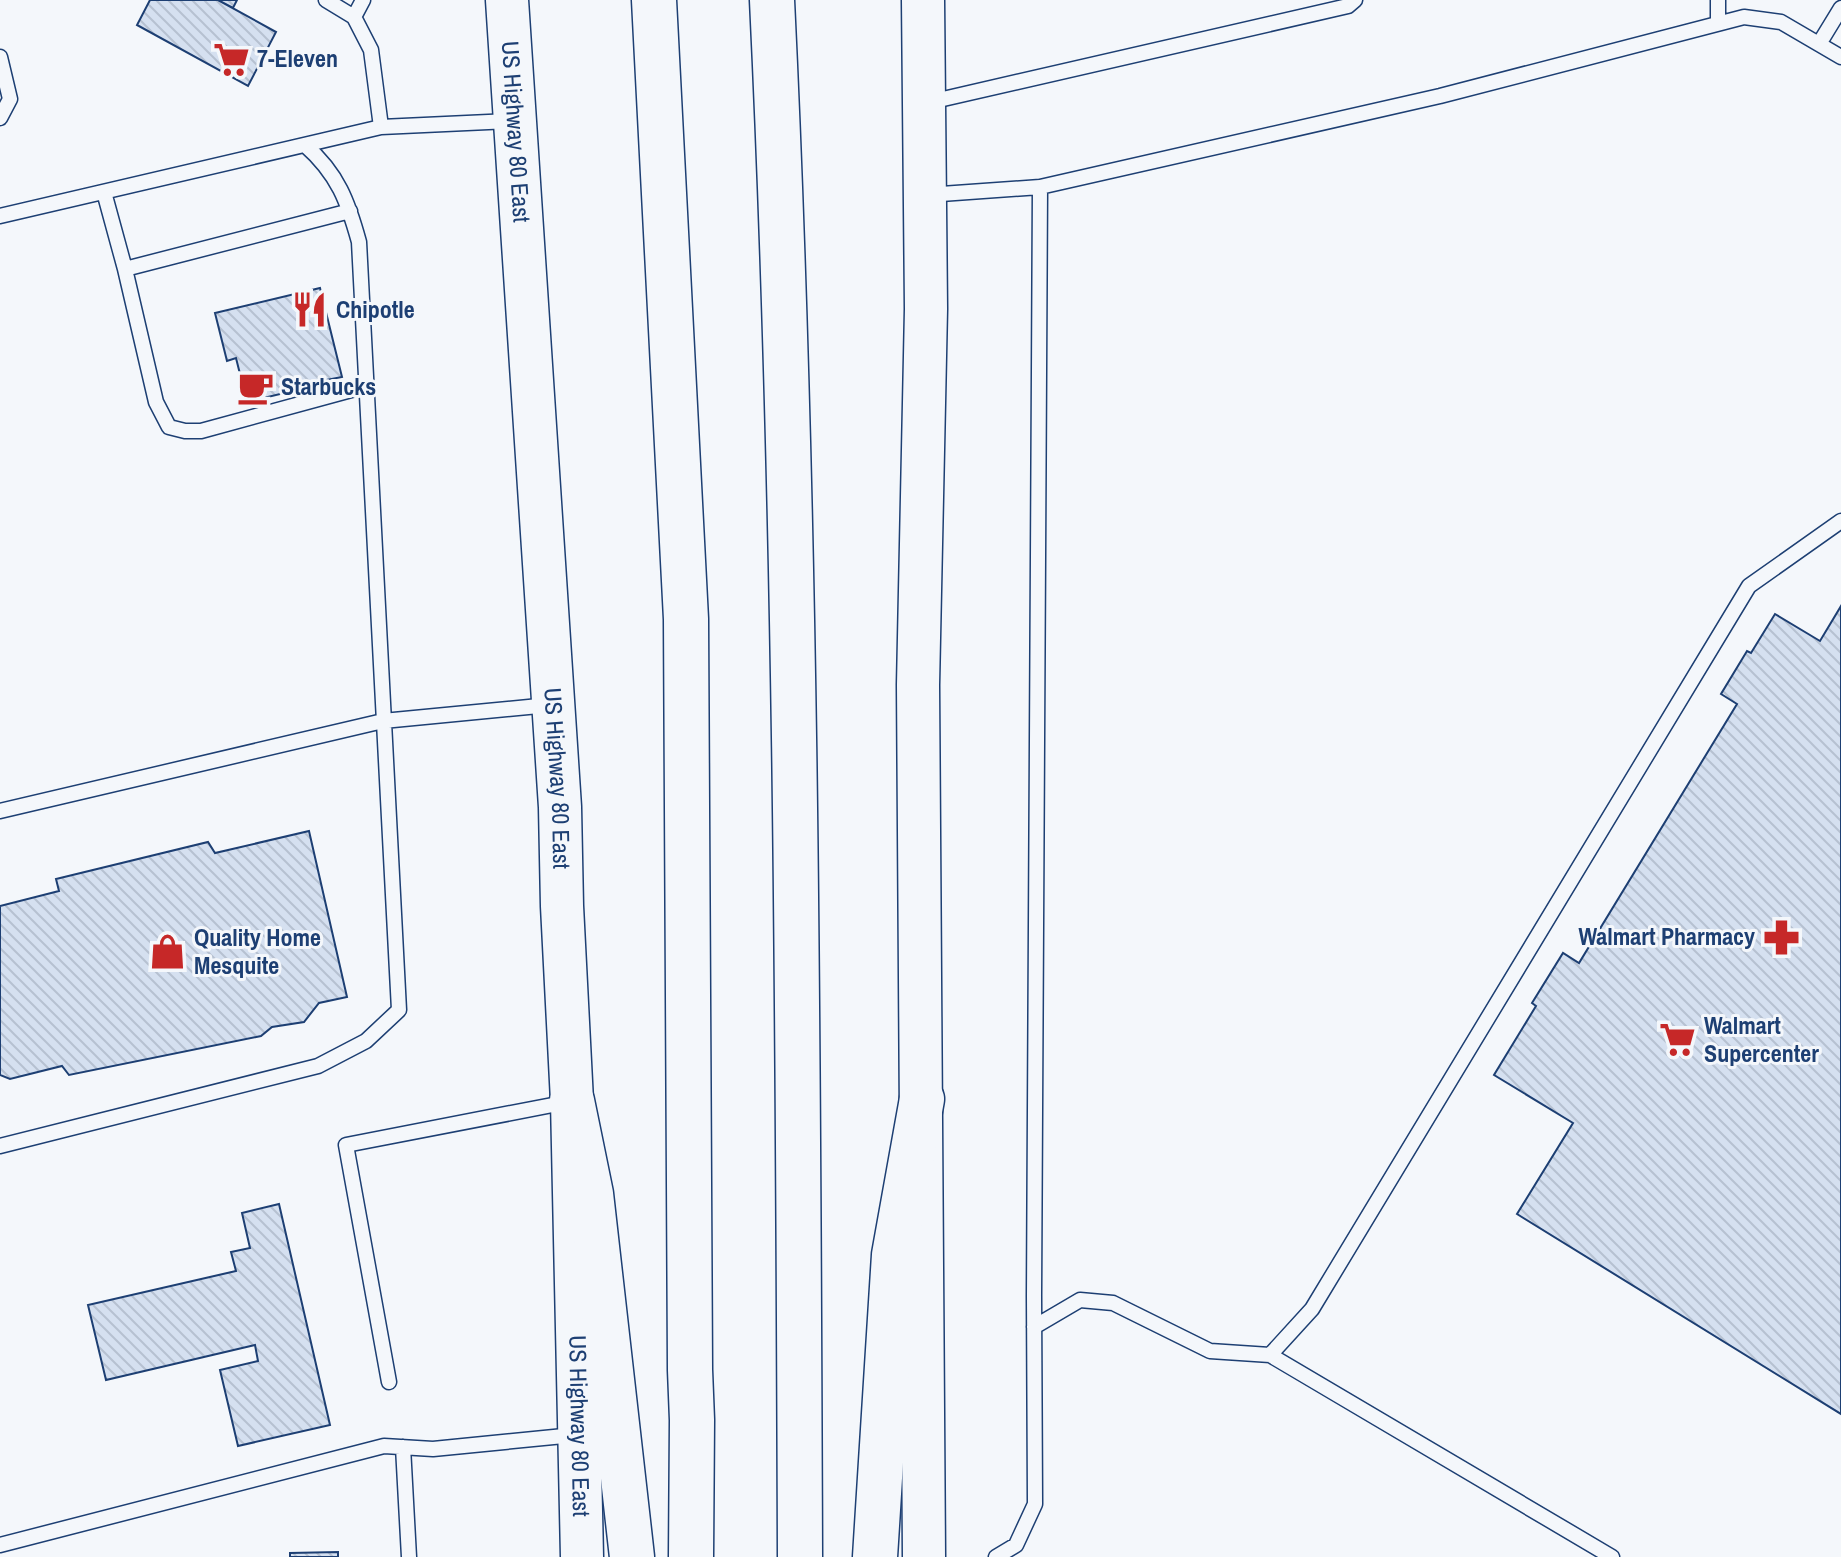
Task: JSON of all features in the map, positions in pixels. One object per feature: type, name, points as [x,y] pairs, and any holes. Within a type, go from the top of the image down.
[{"type":"highway","points":[[654,0],[686,619],[691,1557]]},
{"type":"highway","points":[[772,0],[793,593],[800,1557]]},
{"type":"highway","points":[[875,1557],[894,1255],[922,1099]]},
{"type":"highway","points":[[572,1101],[591,1194],[632,1557]]},
{"type":"main road","name":"US Highway 80 East","points":[[507,0],[553,704],[572,1101],[582,1557]]},
{"type":"main road","points":[[923,0],[926,309],[918,685],[924,1557]]},
{"type":"lane","points":[[326,0],[354,17],[371,50],[381,127]]},
{"type":"lane","points":[[354,17],[363,0]]},
{"type":"lane","points":[[925,103],[1348,6],[1355,0]]},
{"type":"lane","points":[[1718,0],[1718,23]]},
{"type":"lane","points":[[1819,44],[1841,8]]},
{"type":"lane","points":[[926,195],[1040,187],[1440,96],[1744,17],[1781,22],[1841,57]]},
{"type":"lane","points":[[0,57],[10,99],[0,118]]},
{"type":"lane","points":[[0,216],[381,127],[514,121]]},
{"type":"lane","points":[[0,1146],[318,1066],[366,1041],[399,1010],[359,242],[347,199],[325,162],[305,145]]},
{"type":"lane","points":[[996,1557],[1016,1545],[1035,1504],[1040,187]]},
{"type":"lane","points":[[104,192],[156,402],[169,427],[201,431],[366,386]]},
{"type":"lane","points":[[125,269],[350,211]]},
{"type":"lane","points":[[1270,1355],[1312,1309],[1749,586],[1841,521]]},
{"type":"lane","points":[[0,811],[383,721],[553,704]]},
{"type":"lane","points":[[389,1382],[346,1145],[572,1101]]},
{"type":"lane","points":[[1034,1327],[1080,1300],[1113,1303],[1210,1351],[1270,1355],[1612,1557]]},
{"type":"lane","points":[[0,1545],[384,1446],[433,1449],[579,1435]]},
{"type":"lane","points":[[403,1447],[409,1557]]},
{"type":"building","name":"7-Eleven","points":[[150,0],[218,0],[276,32],[248,86],[137,25]]},
{"type":"building","name":"7-Eleven","points":[[218,0],[237,0],[233,8]]},
{"type":"building","points":[[320,288],[342,377],[247,402],[236,358],[227,361],[215,313]]},
{"type":"building","name":"Walmart Supercenter","points":[[1841,606],[1841,1414],[1517,1214],[1573,1123],[1494,1075],[1536,1006],[1532,1003],[1563,953],[1579,963],[1737,704],[1721,694],[1747,651],[1751,653],[1775,614],[1820,641]]},
{"type":"building","name":"Quality Home Mesquite","points":[[309,831],[347,997],[319,1003],[304,1022],[272,1027],[261,1036],[69,1075],[62,1066],[10,1079],[0,1075],[0,906],[59,891],[56,879],[208,842],[215,853]]},
{"type":"building","points":[[279,1204],[330,1425],[238,1446],[220,1370],[258,1361],[255,1345],[106,1380],[88,1305],[236,1271],[231,1252],[250,1248],[242,1213]]},
{"type":"building","points":[[338,1552],[338,1557],[290,1557],[290,1553]]},
{"type":"place","name":"7-Eleven","points":[[231,59]]},
{"type":"place","name":"Chipotle","points":[[310,310]]},
{"type":"place","name":"Starbucks","points":[[255,387]]},
{"type":"place","name":"Walmart Pharmacy","points":[[1781,937]]},
{"type":"place","name":"Quality Home Mesquite","points":[[168,952]]},
{"type":"place","name":"Walmart Supercenter","points":[[1678,1040]]}]
